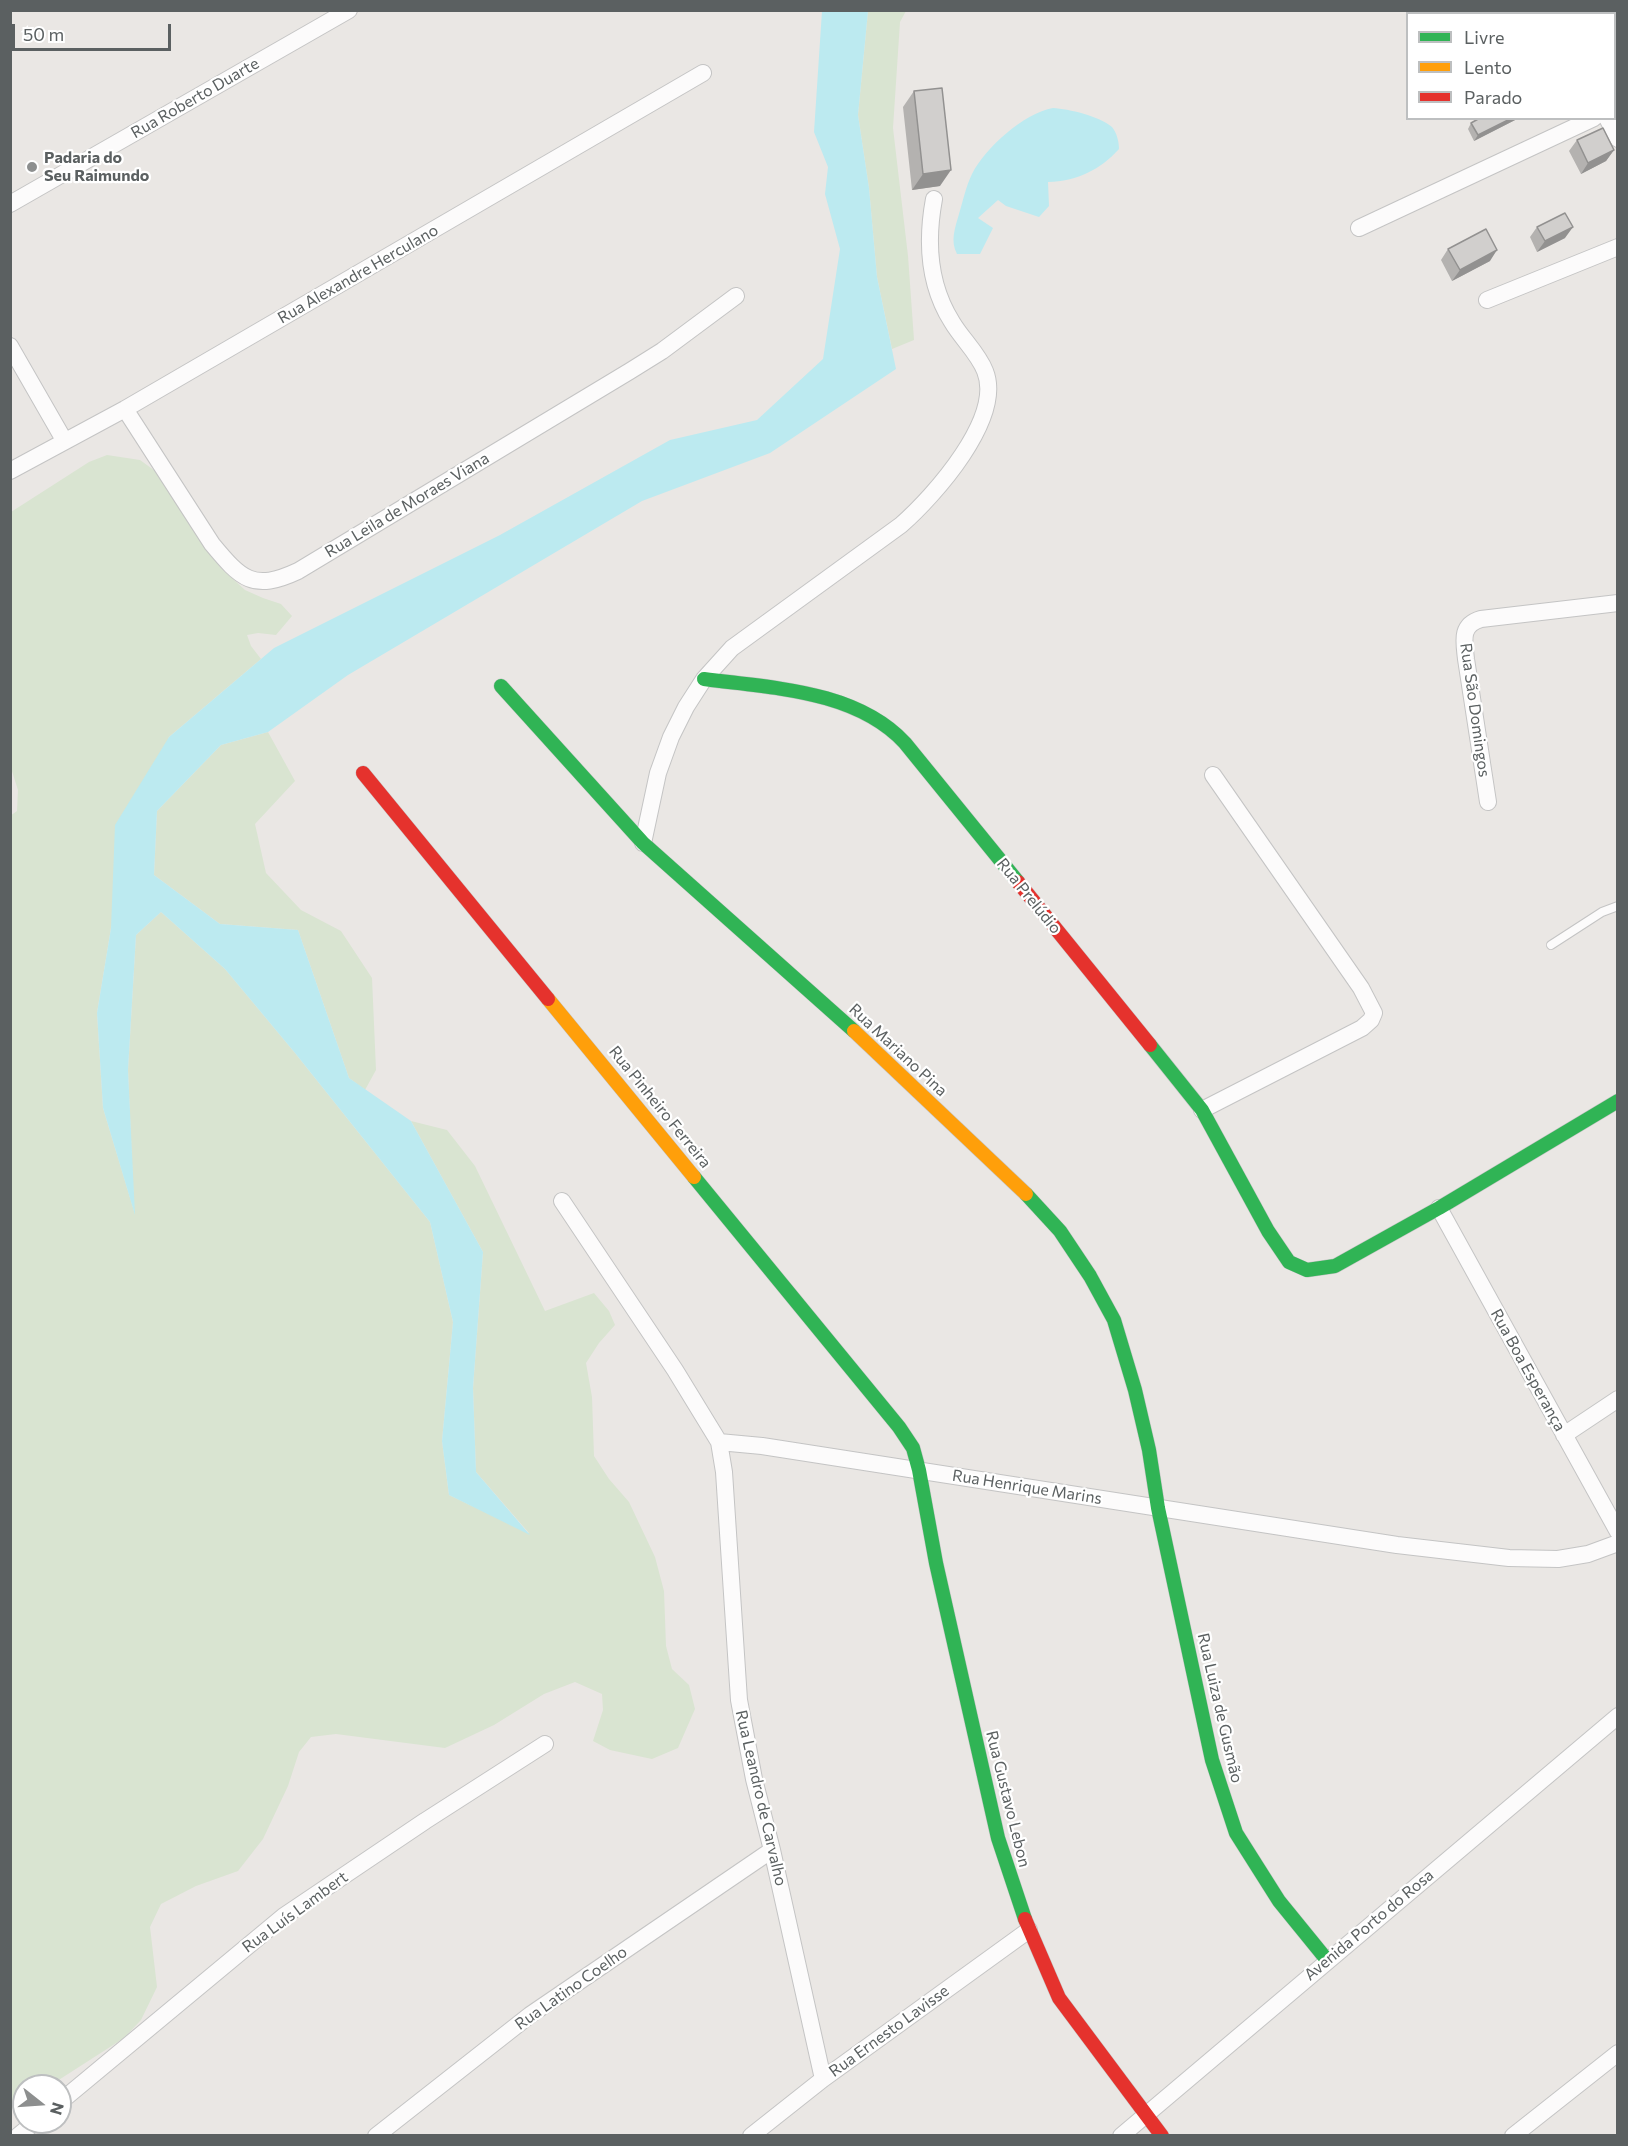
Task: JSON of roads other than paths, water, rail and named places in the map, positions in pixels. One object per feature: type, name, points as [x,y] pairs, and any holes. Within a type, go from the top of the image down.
[{"type":"street","name":"Rua Roberto Duarte","points":[[10,204],[349,10]]},
{"type":"street","name":"Rua Alexandre Herculano","points":[[10,471],[125,409],[703,73]]},
{"type":"street","points":[[1359,228],[1590,120]]},
{"type":"street","points":[[1608,120],[1617,139]]},
{"type":"street","points":[[643,843],[658,773],[671,737],[704,679],[732,648],[901,525],[924,505],[960,459],[981,421],[988,400],[989,384],[986,371],[951,321],[934,278],[928,252],[929,226],[934,199]]},
{"type":"street","points":[[1487,300],[1617,247]]},
{"type":"street","name":"Rua Leila de Moraes Viana","points":[[125,409],[212,544],[227,563],[240,575],[265,582],[280,579],[298,571],[638,366],[736,296]]},
{"type":"street","points":[[10,345],[64,440]]},
{"type":"street","name":"Rua São Domingos","points":[[1488,802],[1466,659],[1464,639],[1467,628],[1472,621],[1481,619],[1617,603]]},
{"type":"street","name":"Rua Prelúdio","points":[[704,679],[821,697],[849,705],[893,731],[924,765],[1202,1110],[1268,1231],[1289,1262],[1306,1270],[1335,1266],[1439,1208]]},
{"type":"street","name":"Rua Mariano Pina","points":[[501,686],[643,843],[815,996],[962,1132],[1019,1186],[1060,1231],[1090,1276],[1114,1320],[1135,1390],[1149,1450],[1158,1508]]},
{"type":"street","name":"Rua Pinheiro Ferreira","points":[[363,773],[899,1427],[913,1448],[919,1470]]},
{"type":"street","points":[[1202,1110],[1362,1028],[1371,1020],[1374,1013],[1361,988],[1213,775]]},
{"type":"street","points":[[1439,1208],[1617,1101]]},
{"type":"street","points":[[562,1201],[675,1370],[719,1442]]},
{"type":"street","name":"Rua Boa Esperança","points":[[1439,1208],[1617,1532]]},
{"type":"street","points":[[1564,1436],[1617,1399]]},
{"type":"street","name":"Rua Henrique Marins","points":[[719,1442],[762,1446],[1397,1545],[1509,1558],[1558,1559],[1588,1554],[1617,1543]]},
{"type":"street","name":"Rua Leandro de Carvalho","points":[[719,1442],[726,1493],[739,1700],[754,1779],[772,1850],[822,2079]]},
{"type":"street","name":"Rua Gustavo Lebon","points":[[919,1470],[936,1563],[998,1838],[1029,1929],[1059,1998],[1162,2136]]},
{"type":"street","name":"Rua Luiza de Gusmão","points":[[1158,1508],[1212,1760],[1236,1833],[1279,1901],[1327,1960]]},
{"type":"street","name":"Avenida Porto do Rosa","points":[[1121,2136],[1327,1960],[1617,1718]]},
{"type":"street","name":"Rua Luís Lambert","points":[[72,2092],[284,1916],[545,1744]]},
{"type":"street","name":"Rua Latino Coelho","points":[[376,2136],[530,2015],[772,1850]]},
{"type":"street","name":"Rua Ernesto Lavisse","points":[[751,2136],[822,2079],[1029,1929]]},
{"type":"street","points":[[1513,2136],[1617,2053]]},
{"type":"lane","points":[[1551,945],[1602,912],[1617,906]]},
{"type":"water","points":[[822,11],[868,11],[858,115],[869,188],[877,277],[896,369],[770,453],[642,501],[348,675],[268,732],[221,745],[157,811],[154,875],[220,924],[298,930],[349,1078],[411,1121],[483,1252],[473,1388],[476,1472],[530,1535],[449,1495],[442,1441],[453,1322],[430,1222],[225,969],[161,912],[136,935],[128,1070],[135,1215],[103,1108],[97,1013],[111,928],[115,825],[169,737],[274,648],[500,535],[670,440],[757,420],[823,359],[840,249],[825,194],[828,167],[814,132]]},
{"type":"water","points":[[1053,108],[1084,114],[1106,123],[1115,132],[1119,149],[1104,163],[1087,173],[1078,177],[1048,182],[1049,206],[1039,217],[1006,206],[998,200],[978,218],[993,228],[980,254],[957,254],[954,244],[955,229],[968,183],[978,164],[1006,133],[1018,124],[1042,111]]},
{"type":"place","name":"Padaria do Seu Raimundo","points":[[32,167]]}]
